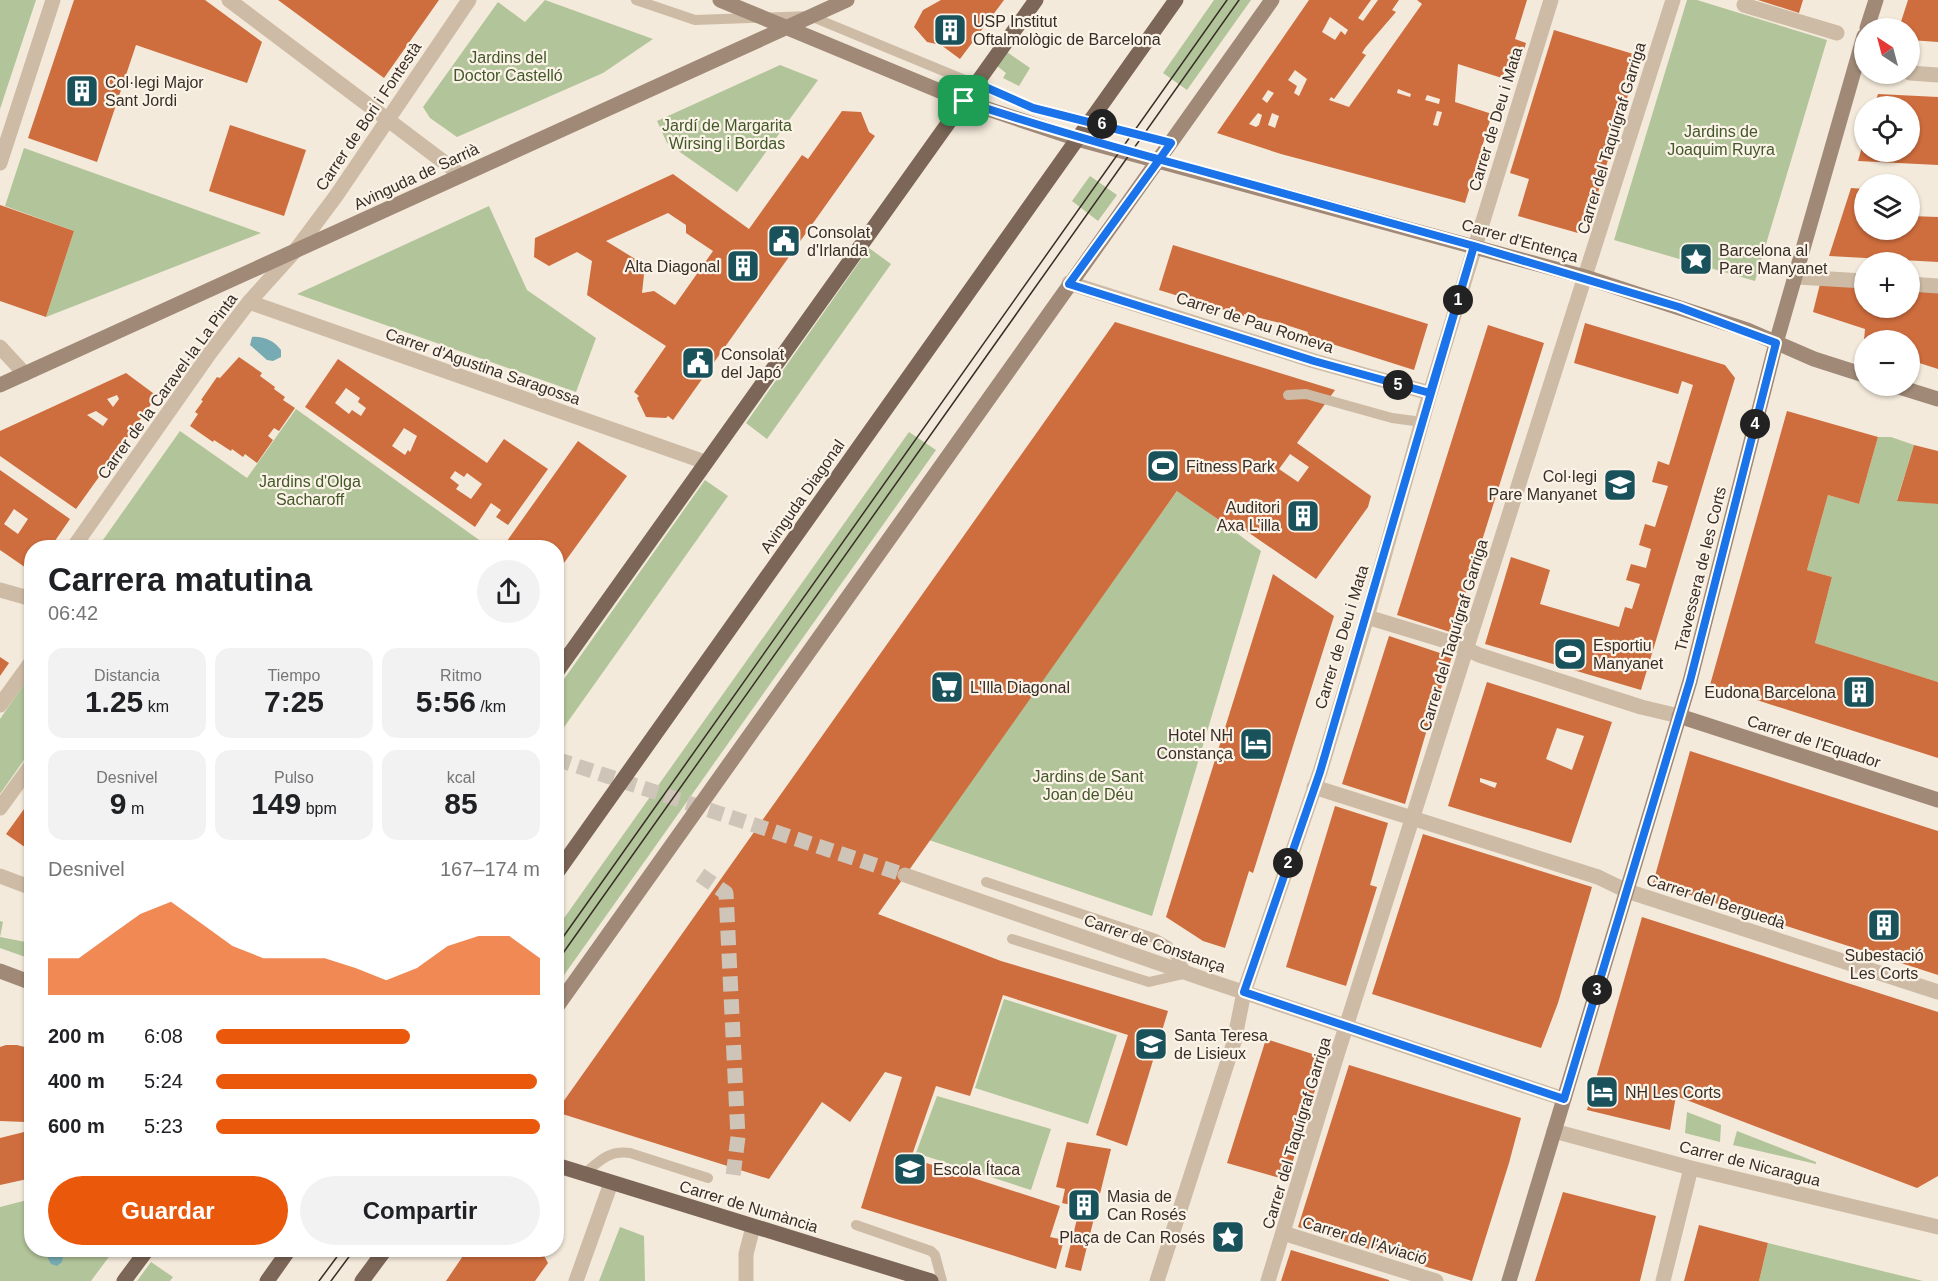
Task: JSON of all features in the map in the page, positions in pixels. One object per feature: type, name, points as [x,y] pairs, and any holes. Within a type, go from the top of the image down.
[{"type":"main road","points":[[720,0],[964,101],[1077,139],[1159,160]]},
{"type":"main road","name":"Avinguda de Sarrià","points":[[0,385],[847,0]]},
{"type":"main road","points":[[564,662],[1036,0]]},
{"type":"main road","name":"Avinguda Diagonal","points":[[564,863],[1176,0]]},
{"type":"main road","points":[[564,997],[1272,0]]},
{"type":"main road","points":[[1870,18],[1876,0]]},
{"type":"main road","name":"Travessera de les Corts","points":[[1509,1281],[1679,716],[1776,343],[1855,84]]},
{"type":"main road","name":"Carrer d'Entença","points":[[1159,160],[1585,277],[1747,330],[1854,371]]},
{"type":"main road","points":[[1920,393],[1938,399]]},
{"type":"main road","name":"Carrer de l'Equador","points":[[1679,716],[1938,800]]},
{"type":"main road","points":[[0,971],[24,980]]},
{"type":"main road","name":"Carrer de Numància","points":[[564,1167],[931,1281]]},
{"type":"main road","points":[[124,1281],[142,1257]]},
{"type":"main road","points":[[267,1281],[284,1257]]},
{"type":"main road","points":[[362,1281],[380,1257]]},
{"type":"street","points":[[0,163],[53,0]]},
{"type":"street","points":[[229,0],[461,175]]},
{"type":"street","name":"Carrer de Bori i Fontestà","points":[[295,250],[470,0]]},
{"type":"street","name":"Carrer de Deu i Mata","points":[[1157,1281],[1234,1042],[1244,992],[1314,788],[1367,617],[1430,393],[1551,0]]},
{"type":"street","name":"Carrer del Taquígraf Garriga","points":[[1268,1281],[1673,0]]},
{"type":"street","points":[[1736,2],[1837,33]]},
{"type":"street","points":[[1920,74],[1938,75]]},
{"type":"street","name":"Carrer de la Caravel·la La Pinta","points":[[79,540],[249,303],[295,250]]},
{"type":"street","points":[[1797,277],[1854,280]]},
{"type":"street","name":"Carrer de Pau Romeva","points":[[1069,284],[1314,361],[1430,393]]},
{"type":"street","points":[[1920,285],[1938,286]]},
{"type":"street","name":"Carrer d'Agustina Saragossa","points":[[249,303],[705,462]]},
{"type":"street","points":[[0,347],[25,374]]},
{"type":"street","points":[[0,590],[24,597]]},
{"type":"street","points":[[1367,617],[1641,707],[1679,716]]},
{"type":"street","points":[[0,705],[24,672]]},
{"type":"street","points":[[0,808],[24,775]]},
{"type":"street","name":"Carrer del Berguedà","points":[[1314,788],[1598,877],[1627,891],[1938,992]]},
{"type":"street","name":"Carrer de Constança","points":[[905,875],[1564,1099]]},
{"type":"street","points":[[0,876],[24,885]]},
{"type":"street","name":"Carrer de Nicaragua","points":[[1554,1131],[1691,1168],[1938,1227]]},
{"type":"street","points":[[1663,1281],[1691,1168]]},
{"type":"street","points":[[576,1281],[611,1183]]},
{"type":"street","points":[[746,1281],[746,1254],[753,1227]]},
{"type":"street","name":"Carrer de l'Aviació","points":[[1283,1233],[1436,1281]]},
{"type":"lane","points":[[636,0],[695,20],[810,16],[1033,108],[1171,143]]},
{"type":"lane","points":[[1288,395],[1306,394],[1392,418],[1422,422]]},
{"type":"lane","points":[[986,882],[1156,939],[1168,946],[1188,973],[1149,982],[1012,939]]},
{"type":"lane","points":[[584,1174],[603,1158],[616,1151],[630,1153],[708,1178]]},
{"type":"lane","points":[[856,1225],[931,1251],[942,1281]]},
{"type":"green space","points":[[0,0],[36,0],[0,109]]},
{"type":"green space","name":"Jardins del Doctor Castelló","points":[[545,0],[653,39],[603,73],[457,137],[430,118],[423,107],[498,2],[525,22]]},
{"type":"green space","points":[[1214,0],[1251,0],[1187,90],[1163,73]]},
{"type":"green space","name":"Jardins de Joaquim Ruyra","points":[[1687,0],[1697,0],[1827,40],[1755,281],[1614,240]]},
{"type":"green space","points":[[1007,52],[1030,68],[1019,86],[1003,78],[1006,73],[997,66]]},
{"type":"green space","name":"Jardí de Margarita Wirsing i Bordas","points":[[780,65],[818,80],[737,192],[667,143],[657,121]]},
{"type":"green space","points":[[24,148],[261,233],[46,317],[74,231],[5,206]]},
{"type":"green space","points":[[1090,176],[1117,195],[1098,221],[1072,201]]},
{"type":"green space","points":[[489,206],[527,290],[596,338],[576,392],[297,294]]},
{"type":"green space","points":[[869,248],[891,264],[767,439],[746,423]]},
{"type":"green space","name":"Jardins d'Olga Sacharoff","points":[[296,409],[479,540],[103,540],[180,431],[247,478]]},
{"type":"green space","points":[[909,432],[936,450],[564,975],[564,918]]},
{"type":"green space","points":[[1878,437],[1891,437],[1914,445],[1897,500],[1938,504],[1938,682],[1815,643],[1832,577],[1807,570],[1828,495],[1859,504]]},
{"type":"green space","points":[[705,480],[728,496],[564,727],[564,679]]},
{"type":"green space","name":"Jardins de Sant Joan de Déu","points":[[1178,490],[1261,551],[1152,916],[926,839]]},
{"type":"green space","points":[[24,684],[24,760],[0,794],[0,719]]},
{"type":"green space","points":[[0,921],[3,922],[0,937]]},
{"type":"green space","points":[[0,937],[24,942],[24,957],[0,948]]},
{"type":"green space","points":[[1004,999],[1117,1035],[1088,1124],[975,1088]]},
{"type":"green space","points":[[937,1096],[1051,1129],[1031,1190],[916,1153]]},
{"type":"green space","points":[[1687,1112],[1721,1125],[1720,1142],[1685,1133]]},
{"type":"green space","points":[[1737,1131],[1816,1162],[1816,1164],[1733,1145]]},
{"type":"green space","points":[[24,1201],[24,1257],[109,1257],[91,1281],[0,1281],[0,1207]]},
{"type":"green space","points":[[620,1227],[644,1236],[645,1281],[599,1281]]},
{"type":"green space","points":[[1768,1243],[1923,1281],[1759,1281]]},
{"type":"green space","points":[[151,1262],[173,1277],[170,1281],[137,1281]]},
{"type":"water","points":[[252,337],[265,338],[275,344],[281,350],[281,357],[273,361],[267,360],[250,345]]},
{"type":"water","points":[[47,1257],[63,1257],[62,1262],[57,1266],[51,1264]]},
{"type":"building","name":"Col·legi Major Sant Jordi","points":[[74,0],[205,0],[262,42],[247,83],[136,45],[97,162],[28,138]]},
{"type":"building","points":[[278,0],[439,0],[384,78]]},
{"type":"building","name":"USP Institut Oftalmològic de Barcelona","points":[[941,0],[1004,0],[960,59],[941,45],[927,42],[914,27],[923,10]]},
{"type":"building","points":[[1309,0],[1371,0],[1358,18],[1363,21],[1378,0],[1399,0],[1392,10],[1396,12],[1362,53],[1366,55],[1334,99],[1331,97],[1329,100],[1349,107],[1422,4],[1417,0],[1527,0],[1515,39],[1526,43],[1520,64],[1509,60],[1502,78],[1458,64],[1455,102],[1492,114],[1465,203],[1281,154],[1217,133]],"holes":[[[1330,17],[1348,30],[1345,35],[1341,31],[1335,40],[1322,32]],[[1295,70],[1307,79],[1299,96],[1294,93],[1297,86],[1288,80]],[[1398,89],[1411,94],[1410,97],[1397,93]],[[1268,90],[1274,93],[1267,103],[1262,99]],[[1427,95],[1440,99],[1439,104],[1425,100]],[[1437,111],[1442,112],[1438,126],[1433,125]],[[1258,113],[1262,115],[1256,127],[1249,124]],[[1272,113],[1279,116],[1275,128],[1268,125]]]},
{"type":"building","points":[[1758,0],[1803,0],[1799,13]]},
{"type":"building","points":[[1908,0],[1938,0],[1938,42],[1920,41],[1920,18],[1902,18]]},
{"type":"building","points":[[1554,30],[1640,56],[1596,199],[1589,197],[1578,233],[1518,216],[1529,179],[1510,173]]},
{"type":"building","points":[[1878,94],[1918,96],[1877,96]]},
{"type":"building","points":[[1920,96],[1938,97],[1938,165],[1878,162],[1920,162]]},
{"type":"building","name":"Alta Diagonal","points":[[842,111],[861,112],[869,132],[875,136],[673,420],[668,416],[666,418],[646,417],[637,398],[639,396],[634,392],[666,346],[587,295],[592,261],[577,252],[549,266],[534,257],[535,238],[673,174],[749,229],[802,155],[808,159]],"holes":[[[668,213],[686,225],[686,233],[713,251],[675,305],[654,291],[642,293],[645,265],[606,241]]]},
{"type":"building","points":[[230,125],[306,150],[284,216],[209,191]]},
{"type":"building","points":[[1851,188],[1854,188],[1854,240],[1920,240],[1920,216],[1938,217],[1938,262],[1920,261],[1920,252],[1854,252],[1854,257],[1829,256]]},
{"type":"building","points":[[0,205],[74,231],[46,317],[0,301]]},
{"type":"building","points":[[1173,245],[1428,324],[1414,370],[1307,336],[1308,332],[1280,323],[1244,314],[1244,316],[1159,290]]},
{"type":"building","points":[[1820,284],[1854,286],[1854,318],[1920,318],[1920,290],[1938,291],[1938,369],[1920,363],[1920,330],[1865,330],[1813,312]]},
{"type":"building","name":"L'Illa Diagonal","points":[[1115,322],[1335,390],[1297,443],[1371,496],[1368,507],[1316,579],[1239,526],[1235,531],[1177,491],[878,914],[1001,961],[1168,1011],[1127,1146],[1096,1135],[1128,1035],[1003,995],[970,1096],[936,1086],[911,1158],[1060,1206],[1050,1237],[1064,1240],[1056,1269],[861,1208],[902,1077],[885,1072],[850,1122],[822,1102],[769,1179],[564,1115],[564,1101]],"holes":[[[1290,454],[1309,467],[1298,482],[1279,469]]]},
{"type":"building","points":[[1585,323],[1725,365],[1735,378],[1641,690],[1485,644],[1511,557],[1550,570],[1540,604],[1619,627],[1625,607],[1632,609],[1640,584],[1626,580],[1631,564],[1646,568],[1651,549],[1639,545],[1645,524],[1655,527],[1668,486],[1652,482],[1658,461],[1669,465],[1693,385],[1682,381],[1678,394],[1574,363]]},
{"type":"building","points":[[1488,325],[1544,343],[1453,633],[1397,615]]},
{"type":"building","points":[[239,357],[262,373],[260,376],[285,397],[283,400],[295,408],[279,431],[274,428],[268,436],[273,440],[257,463],[245,454],[243,457],[214,440],[213,442],[190,426],[198,414],[195,412],[203,401],[201,400],[217,377],[220,378]]},
{"type":"building","points":[[338,359],[487,463],[504,439],[548,469],[508,525],[496,517],[501,510],[491,503],[475,527],[305,407]],"holes":[[[346,388],[360,398],[358,402],[366,408],[361,416],[352,410],[349,414],[335,403]],[[404,428],[417,436],[410,452],[408,450],[405,455],[392,446]],[[455,471],[464,477],[467,473],[482,484],[471,499],[456,489],[459,485],[450,478]]]},
{"type":"building","points":[[126,373],[157,396],[76,509],[0,456],[0,431]],"holes":[[[117,395],[119,399],[113,407],[107,399]],[[96,411],[108,419],[103,426],[87,415]]]},
{"type":"building","points":[[1787,411],[1878,437],[1859,504],[1828,495],[1807,570],[1832,577],[1815,643],[1938,682],[1938,758],[1710,685]]},
{"type":"building","points":[[578,441],[627,476],[564,563],[564,540],[508,540]]},
{"type":"building","points":[[1914,445],[1938,451],[1938,504],[1897,501]]},
{"type":"building","points":[[0,470],[70,519],[56,540],[24,540],[24,566],[0,550]],"holes":[[[14,509],[28,519],[18,534],[4,524]]]},
{"type":"building","name":"Hotel NH Constança","points":[[1273,574],[1334,616],[1253,873],[1249,871],[1225,948],[1203,941],[1166,917]]},
{"type":"building","points":[[1389,636],[1452,657],[1428,726],[1405,804],[1342,784]]},
{"type":"building","points":[[0,657],[9,663],[0,676]]},
{"type":"building","points":[[1487,682],[1612,722],[1571,843],[1448,806]],"holes":[[[1557,728],[1584,736],[1572,770],[1546,759]],[[1480,778],[1497,783],[1495,788],[1480,782]]]},
{"type":"building","points":[[1690,751],[1938,831],[1938,975],[1653,883]]},
{"type":"building","points":[[1335,806],[1388,823],[1370,885],[1377,887],[1346,986],[1286,967]]},
{"type":"building","points":[[24,809],[24,846],[6,834]]},
{"type":"building","points":[[1423,834],[1592,887],[1558,1003],[1541,1048],[1372,994]]},
{"type":"building","points":[[1642,917],[1938,1012],[1938,1176],[1917,1188],[1676,1096],[1670,1130],[1587,1110]]},
{"type":"building","points":[[1266,1039],[1325,1058],[1287,1180],[1227,1163]]},
{"type":"building","points":[[6,1045],[24,1047],[24,1122],[0,1121],[0,1047]]},
{"type":"building","points":[[1349,1065],[1521,1118],[1472,1281],[1298,1227]]},
{"type":"building","points":[[24,1132],[24,1180],[0,1185],[0,1138]]},
{"type":"building","name":"Masia de Can Rosés","points":[[1067,1142],[1111,1149],[1081,1271],[1065,1267],[1080,1207],[1062,1203],[1065,1189],[1056,1187]]},
{"type":"building","points":[[1563,1192],[1656,1216],[1640,1281],[1535,1281]]},
{"type":"building","points":[[1699,1225],[1768,1243],[1759,1281],[1684,1281]]},
{"type":"building","points":[[1291,1250],[1389,1280],[1389,1281],[1281,1281]]},
{"type":"building","points":[[462,1257],[545,1257],[548,1263],[535,1281],[446,1281]]},
{"type":"tunnel","points":[[564,762],[905,875]]},
{"type":"tunnel","points":[[700,875],[726,893],[738,1137],[733,1176]]},
{"type":"tram line","points":[[564,936],[1227,0]]},
{"type":"tram line","points":[[564,952],[1239,0]]},
{"type":"tram line","points":[[319,1281],[337,1257]]},
{"type":"tram line","points":[[331,1281],[349,1257]]},
{"type":"place","name":"USP Institut Oftalmològic de Barcelona","points":[[950,30]]},
{"type":"place","name":"Col·legi Major Sant Jordi","points":[[82,91]]},
{"type":"place","name":"Consolat d'Irlanda","points":[[784,241]]},
{"type":"place","name":"Barcelona al Pare Manyanet","points":[[1696,259]]},
{"type":"place","name":"Alta Diagonal","points":[[743,266]]},
{"type":"place","name":"Consolat del Japó","points":[[698,363]]},
{"type":"place","name":"Fitness Park","points":[[1163,466]]},
{"type":"place","name":"Col·legi Pare Manyanet","points":[[1620,485]]},
{"type":"place","name":"Auditori Axa L’illa","points":[[1303,516]]},
{"type":"place","name":"Esportiu Manyanet","points":[[1570,654]]},
{"type":"place","name":"L'Illa Diagonal","points":[[947,687]]},
{"type":"place","name":"Eudona Barcelona","points":[[1859,692]]},
{"type":"place","name":"Hotel NH Constança","points":[[1256,744]]},
{"type":"place","name":"Subestació Les Corts","points":[[1884,925]]},
{"type":"place","name":"Santa Teresa de Lisieux","points":[[1151,1044]]},
{"type":"place","name":"NH Les Corts","points":[[1602,1092]]},
{"type":"place","name":"Escola Ítaca","points":[[910,1169]]},
{"type":"place","name":"Masia de Can Rosés","points":[[1084,1205]]},
{"type":"place","name":"Plaça de Can Rosés","points":[[1228,1237]]},
{"type":"route","points":[[964,101],[976,83],[1033,108],[1057,112],[1171,143],[1159,160],[1069,284],[1314,361],[1430,393],[1474,246],[1585,277],[1679,307],[1747,330],[1776,343],[1690,681],[1564,1099],[1244,992],[1320,772],[1367,617],[1474,246],[1195,169],[1159,160],[1077,139],[964,101]]}]
